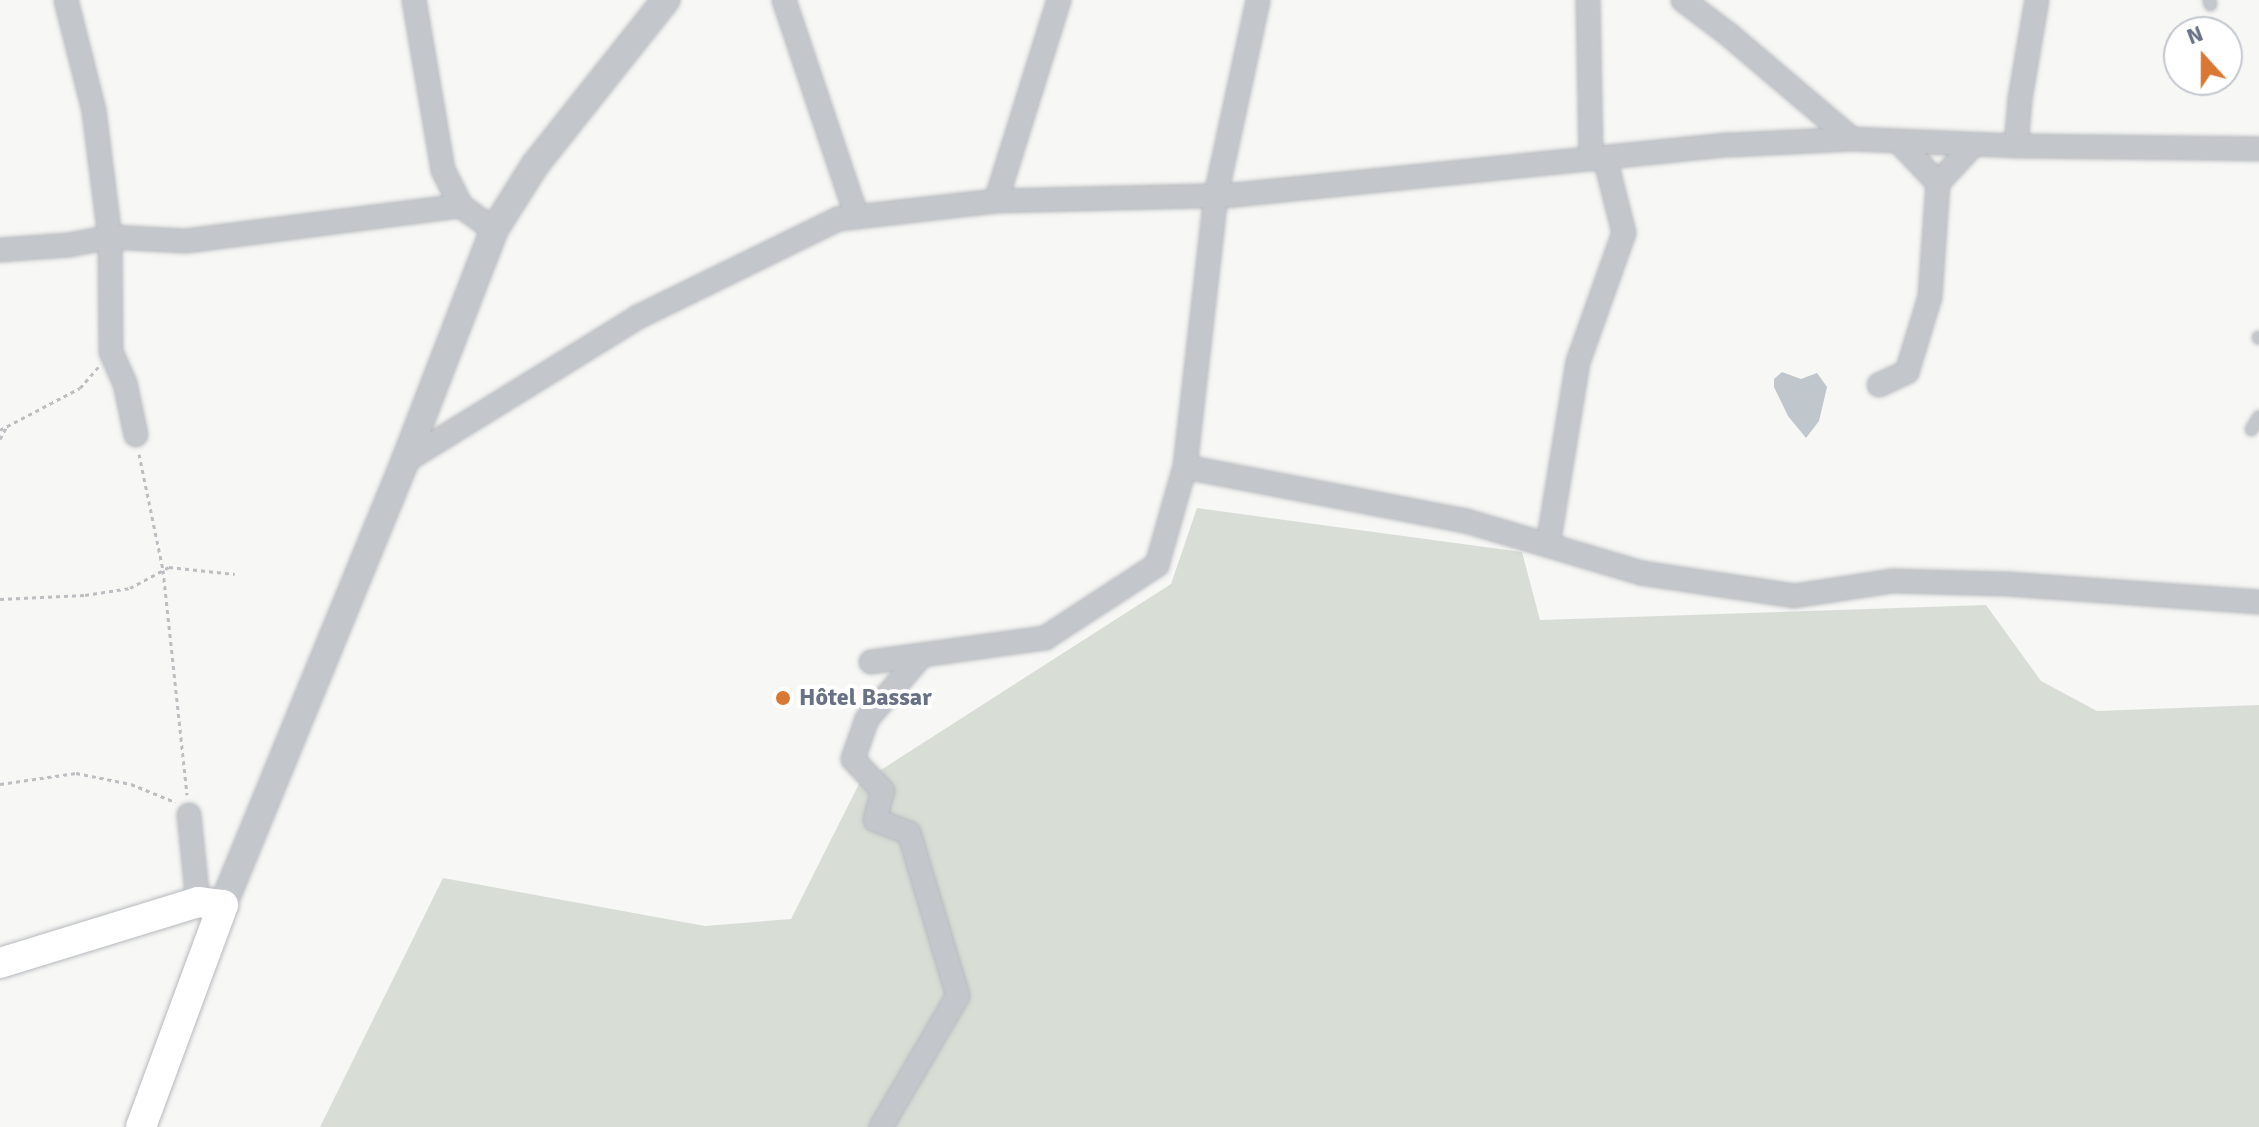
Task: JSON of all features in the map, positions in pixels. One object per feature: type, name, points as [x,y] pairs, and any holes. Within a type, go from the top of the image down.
[{"type":"main road","points":[[0,963],[211,903]]},
{"type":"main road","points":[[141,1127],[211,903]]},
{"type":"street","points":[[66,0],[94,111],[110,237],[111,352],[125,383],[136,435]]},
{"type":"street","points":[[414,0],[443,170],[461,206],[494,230]]},
{"type":"street","points":[[211,903],[405,461],[494,230],[535,165],[666,0]]},
{"type":"street","points":[[784,0],[857,217]]},
{"type":"street","points":[[996,201],[1059,0]]},
{"type":"street","points":[[871,662],[1045,638],[1157,565],[1185,467],[1216,195],[1258,0]]},
{"type":"street","points":[[1548,545],[1578,362],[1624,233],[1598,158],[1588,0]]},
{"type":"street","points":[[1683,0],[1852,139]]},
{"type":"street","points":[[2016,146],[2037,0]]},
{"type":"street","points":[[405,461],[638,317],[838,219],[996,201],[1216,195],[1729,145],[1852,139],[1973,145],[2259,149]]},
{"type":"street","points":[[1899,142],[1938,183]]},
{"type":"street","points":[[1879,385],[1907,372],[1930,297],[1938,183],[1973,145]]},
{"type":"street","points":[[0,250],[69,245],[110,237],[186,241],[461,206]]},
{"type":"street","points":[[1185,467],[1466,521],[1641,573],[1794,596],[1892,581],[2007,584],[2259,602]]},
{"type":"street","points":[[881,1127],[958,996],[909,833],[875,820],[883,791],[853,759],[867,719],[922,655]]},
{"type":"street","points":[[189,815],[211,903]]},
{"type":"lane","points":[[2251,429],[2259,416]]},
{"type":"path","points":[[0,430],[80,388],[111,352]]},
{"type":"path","points":[[0,439],[6,428]]},
{"type":"path","points":[[136,435],[163,570],[189,815]]},
{"type":"path","points":[[0,599],[85,595],[130,588],[163,570],[185,566],[210,573],[235,574]]},
{"type":"path","points":[[0,784],[76,773],[131,784],[180,804],[189,815]]},
{"type":"shaded area","points":[[1782,372],[1801,379],[1817,373],[1827,387],[1819,421],[1806,438],[1788,416],[1774,387],[1774,379]]},
{"type":"shaded area","points":[[1197,508],[1522,552],[1540,620],[1986,605],[2041,681],[2097,711],[2259,705],[2259,1127],[320,1127],[443,878],[705,926],[791,919],[859,784],[1171,584]]},
{"type":"place","name":"Hôtel Bassar","points":[[783,698]]}]
